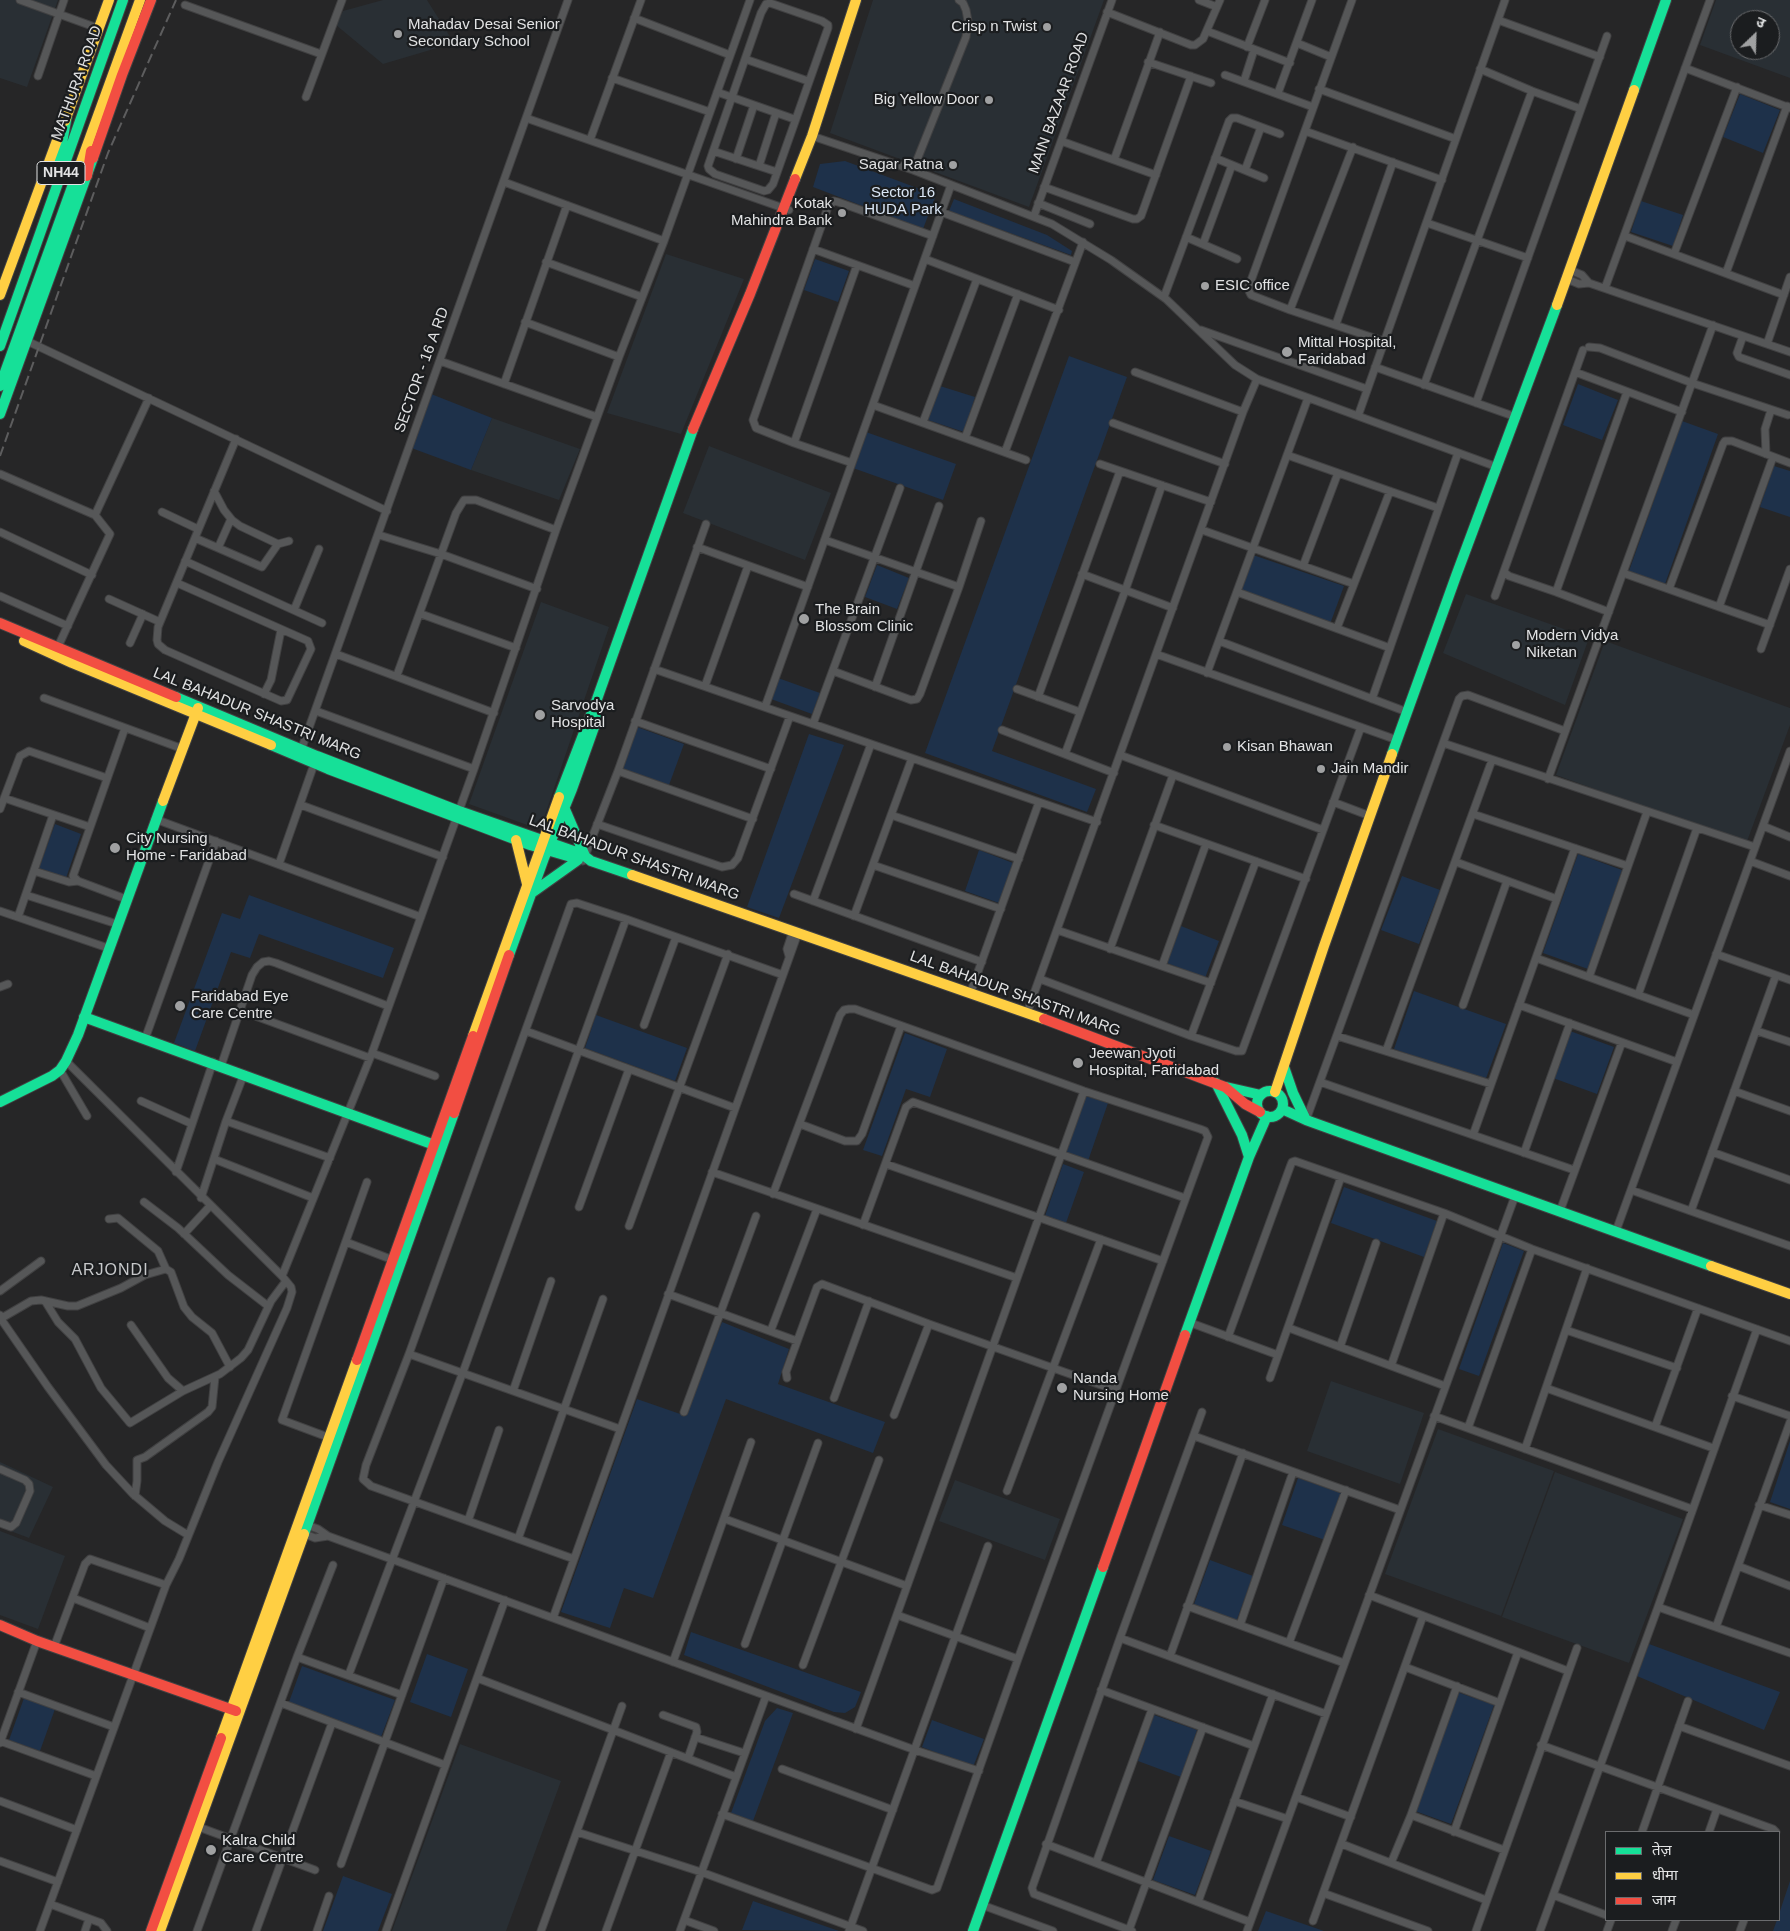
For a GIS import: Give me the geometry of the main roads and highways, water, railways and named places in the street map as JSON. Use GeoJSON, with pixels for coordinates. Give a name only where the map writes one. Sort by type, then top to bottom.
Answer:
{"type":"FeatureCollection","features":[{"type":"Feature","properties":{"kind":"main road"},"geometry":{"type":"LineString","coordinates":[[0,295],[109,0]]}},
{"type":"Feature","properties":{"kind":"main road","name":"MATHURA ROAD"},"geometry":{"type":"LineString","coordinates":[[0,346],[123,0]]}},
{"type":"Feature","properties":{"kind":"main road","name":"NH44"},"geometry":{"type":"LineString","coordinates":[[99,114],[140,0]]}},
{"type":"Feature","properties":{"kind":"main road"},"geometry":{"type":"LineString","coordinates":[[0,414],[119,83],[151,0]]}},
{"type":"Feature","properties":{"kind":"main road"},"geometry":{"type":"LineString","coordinates":[[814,138],[856,0]]}},
{"type":"Feature","properties":{"kind":"main road"},"geometry":{"type":"LineString","coordinates":[[545,845],[564,808],[698,434],[814,138],[862,0]]}},
{"type":"Feature","properties":{"kind":"main road"},"geometry":{"type":"LineString","coordinates":[[1275,1092],[1407,712],[1569,275],[1666,0]]}},
{"type":"Feature","properties":{"kind":"main road"},"geometry":{"type":"LineString","coordinates":[[87,176],[99,114]]}},
{"type":"Feature","properties":{"kind":"main road","name":"MATHURA ROAD"},"geometry":{"type":"LineString","coordinates":[[0,386],[99,114]]}},
{"type":"Feature","properties":{"kind":"main road"},"geometry":{"type":"LineString","coordinates":[[58,182],[59,161],[67,116]]}},
{"type":"Feature","properties":{"kind":"main road"},"geometry":{"type":"LineString","coordinates":[[151,1931],[235,1711],[598,699],[692,431],[786,209]]}},
{"type":"Feature","properties":{"kind":"main road"},"geometry":{"type":"LineString","coordinates":[[0,623],[56,651]]}},
{"type":"Feature","properties":{"kind":"main road"},"geometry":{"type":"LineString","coordinates":[[0,630],[56,651]]}},
{"type":"Feature","properties":{"kind":"main road","name":"LAL BAHADUR SHASTRI MARG"},"geometry":{"type":"LineString","coordinates":[[56,651],[197,711],[458,814],[1027,1014],[1220,1085],[1244,1104],[1264,1114]]}},
{"type":"Feature","properties":{"kind":"main road"},"geometry":{"type":"LineString","coordinates":[[0,1102],[63,1065],[84,1017],[155,819],[197,711]]}},
{"type":"Feature","properties":{"kind":"main road"},"geometry":{"type":"LineString","coordinates":[[530,889],[584,859],[564,808]]}},
{"type":"Feature","properties":{"kind":"main road"},"geometry":{"type":"LineString","coordinates":[[458,814],[516,840],[545,845]]}},
{"type":"Feature","properties":{"kind":"main road"},"geometry":{"type":"LineString","coordinates":[[516,840],[530,889]]}},
{"type":"Feature","properties":{"kind":"main road"},"geometry":{"type":"LineString","coordinates":[[84,1017],[438,1146]]}},
{"type":"Feature","properties":{"kind":"main road"},"geometry":{"type":"LineString","coordinates":[[1284,1067],[1293,1093],[1306,1120]]}},
{"type":"Feature","properties":{"kind":"main road"},"geometry":{"type":"LineString","coordinates":[[1220,1085],[1261,1095]]}},
{"type":"Feature","properties":{"kind":"main road"},"geometry":{"type":"LineString","coordinates":[[1220,1085],[1235,1118],[1249,1157]]}},
{"type":"Feature","properties":{"kind":"main road"},"geometry":{"type":"LineString","coordinates":[[1268,1091],[1275,1092],[1281,1098],[1282,1109],[1276,1115],[1264,1114],[1257,1105],[1261,1095],[1268,1091]]}},
{"type":"Feature","properties":{"kind":"main road"},"geometry":{"type":"LineString","coordinates":[[1282,1109],[1306,1120],[1790,1294]]}},
{"type":"Feature","properties":{"kind":"main road"},"geometry":{"type":"LineString","coordinates":[[973,1931],[1264,1114]]}},
{"type":"Feature","properties":{"kind":"main road"},"geometry":{"type":"LineString","coordinates":[[333,1439],[392,1260],[420,1196]]}},
{"type":"Feature","properties":{"kind":"main road"},"geometry":{"type":"LineString","coordinates":[[0,1625],[37,1641],[132,1676],[235,1711]]}},
{"type":"Feature","properties":{"kind":"main road"},"geometry":{"type":"LineString","coordinates":[[160,1931],[235,1711]]}},
{"type":"Feature","properties":{"kind":"railway"},"geometry":{"type":"LineString","coordinates":[[0,456],[108,153],[176,0]]}},
{"type":"Feature","properties":{"kind":"place","name":"Crisp n Twist"},"geometry":{"type":"Point","coordinates":[1047,27]}},
{"type":"Feature","properties":{"kind":"place","name":"Mahadav Desai Senior Secondary School"},"geometry":{"type":"Point","coordinates":[398,34]}},
{"type":"Feature","properties":{"kind":"place","name":"Big Yellow Door"},"geometry":{"type":"Point","coordinates":[989,100]}},
{"type":"Feature","properties":{"kind":"place","name":"Sagar Ratna"},"geometry":{"type":"Point","coordinates":[953,165]}},
{"type":"Feature","properties":{"kind":"place","name":"Kotak Mahindra Bank"},"geometry":{"type":"Point","coordinates":[842,213]}},
{"type":"Feature","properties":{"kind":"place","name":"ESIC office"},"geometry":{"type":"Point","coordinates":[1205,286]}},
{"type":"Feature","properties":{"kind":"place","name":"Mittal Hospital, Faridabad"},"geometry":{"type":"Point","coordinates":[1287,352]}},
{"type":"Feature","properties":{"kind":"place","name":"The Brain Blossom Clinic"},"geometry":{"type":"Point","coordinates":[804,619]}},
{"type":"Feature","properties":{"kind":"place","name":"Modern Vidya Niketan"},"geometry":{"type":"Point","coordinates":[1516,645]}},
{"type":"Feature","properties":{"kind":"place","name":"Sarvodya Hospital"},"geometry":{"type":"Point","coordinates":[540,715]}},
{"type":"Feature","properties":{"kind":"place","name":"Kisan Bhawan"},"geometry":{"type":"Point","coordinates":[1227,747]}},
{"type":"Feature","properties":{"kind":"place","name":"Jain Mandir"},"geometry":{"type":"Point","coordinates":[1321,769]}},
{"type":"Feature","properties":{"kind":"place","name":"City Nursing Home - Faridabad"},"geometry":{"type":"Point","coordinates":[115,848]}},
{"type":"Feature","properties":{"kind":"place","name":"Faridabad Eye Care Centre"},"geometry":{"type":"Point","coordinates":[180,1006]}},
{"type":"Feature","properties":{"kind":"place","name":"Jeewan Jyoti Hospital, Faridabad"},"geometry":{"type":"Point","coordinates":[1078,1063]}},
{"type":"Feature","properties":{"kind":"place","name":"Nanda Nursing Home"},"geometry":{"type":"Point","coordinates":[1062,1388]}},
{"type":"Feature","properties":{"kind":"place","name":"Kalra Child Care Centre"},"geometry":{"type":"Point","coordinates":[211,1850]}},
{"type":"Feature","properties":{"kind":"district","name":"ARJONDI"},"geometry":{"type":"Point","coordinates":[110,1271]}},
{"type":"Feature","properties":{"kind":"park label","name":"Sector 16 HUDA Park"},"geometry":{"type":"Point","coordinates":[903,202]}}]}
